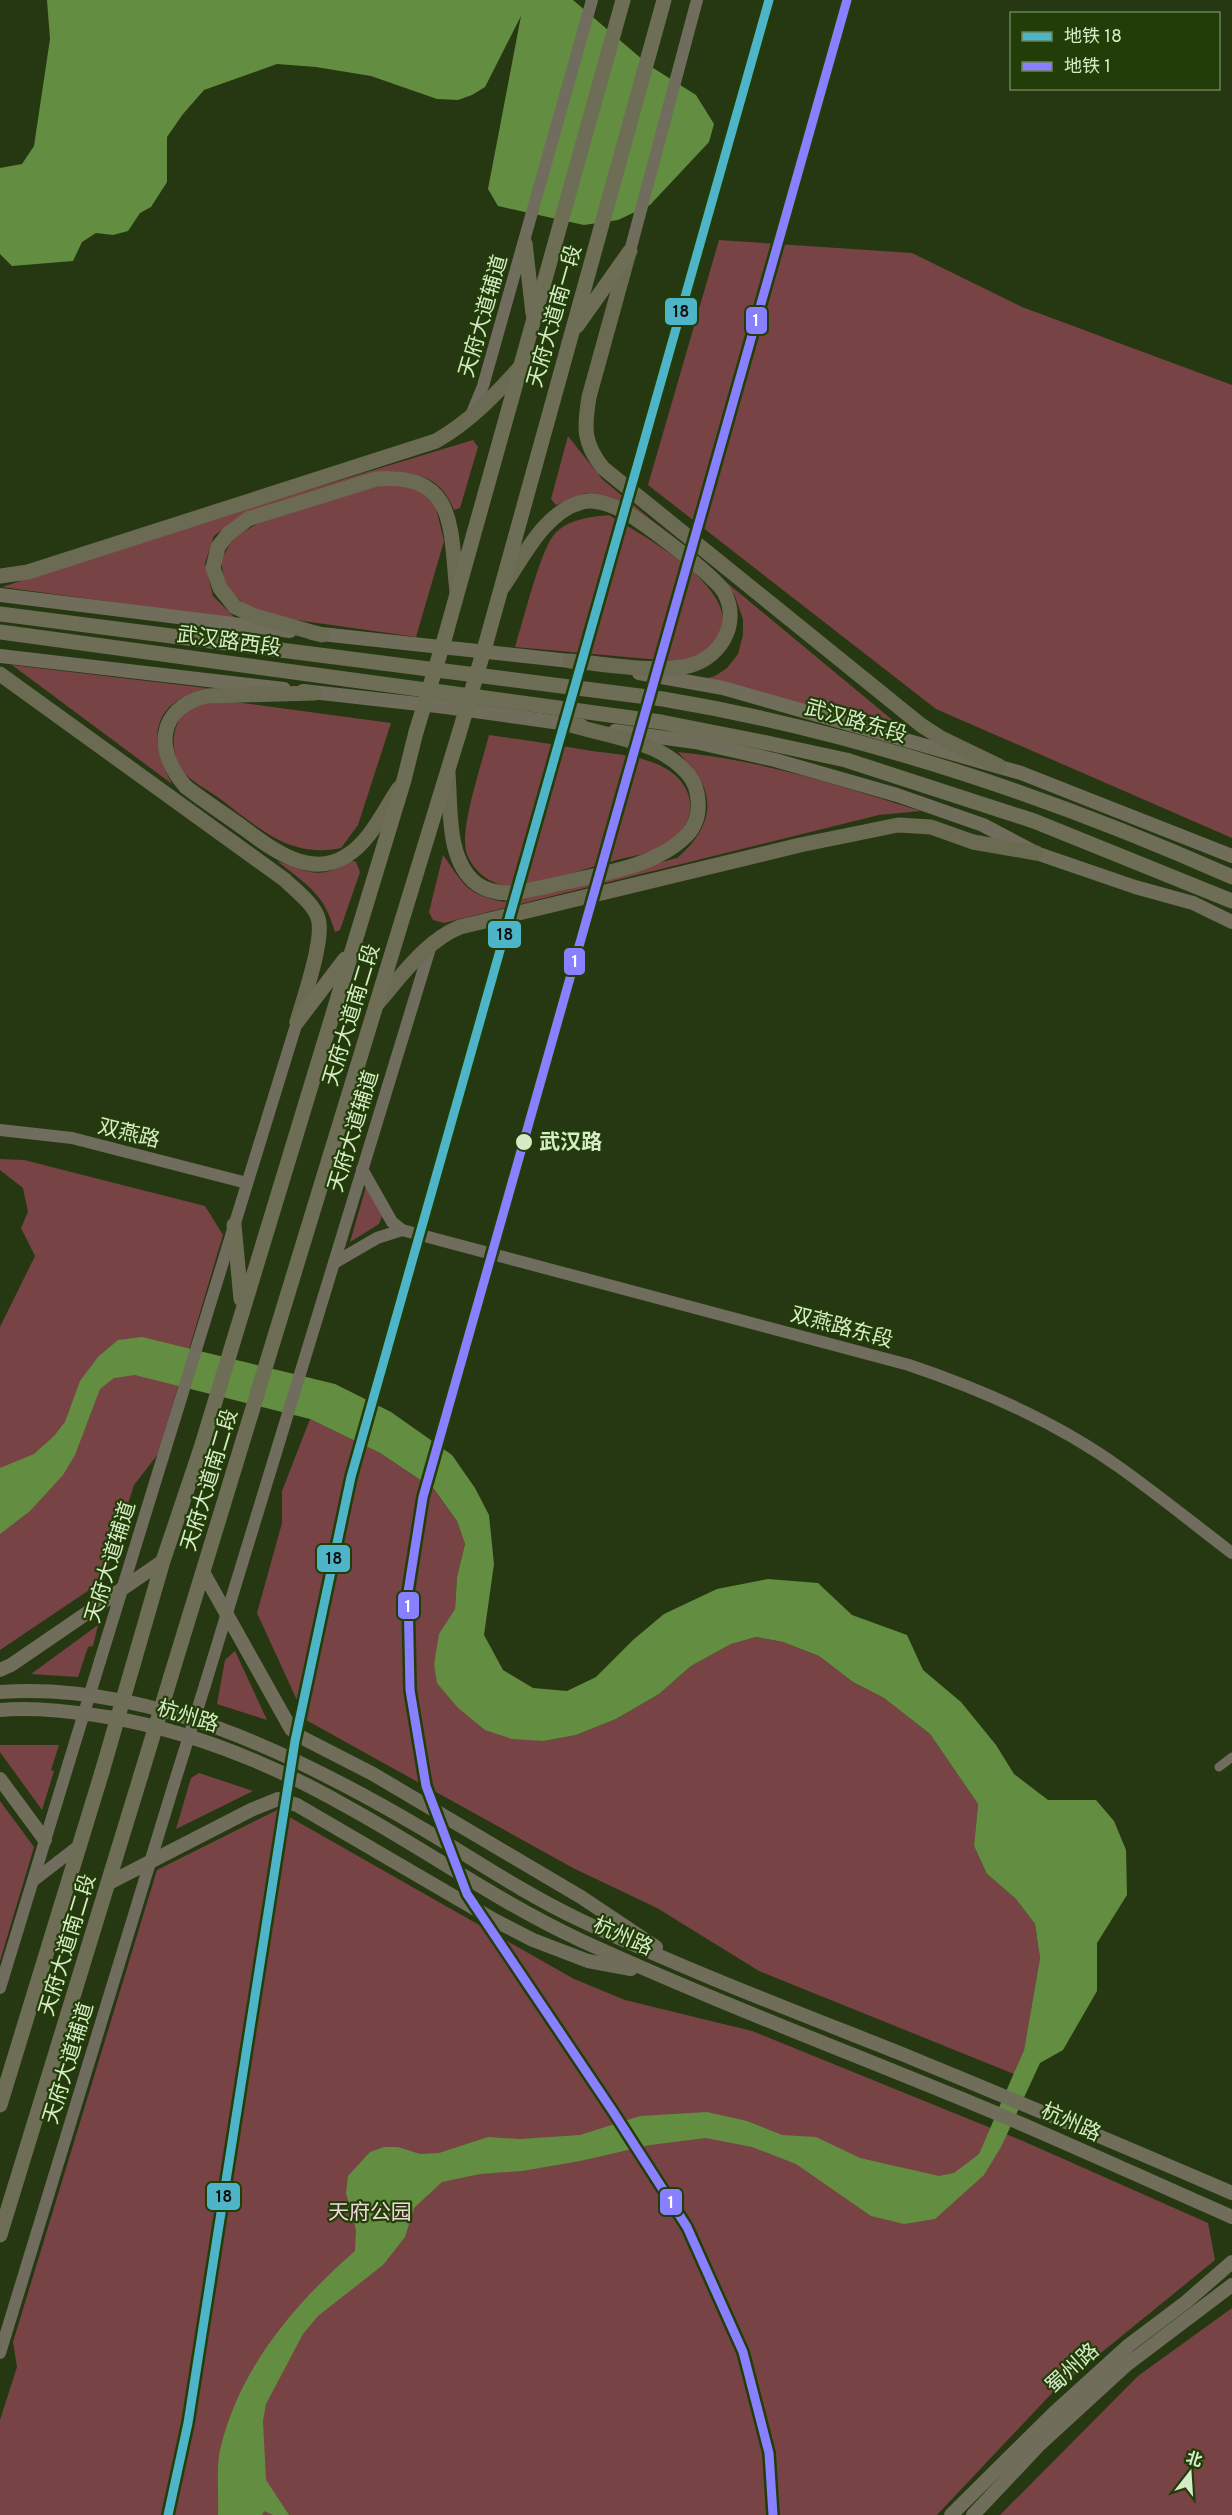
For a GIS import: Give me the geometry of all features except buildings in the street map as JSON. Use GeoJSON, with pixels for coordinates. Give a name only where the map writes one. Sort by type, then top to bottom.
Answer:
{"type":"FeatureCollection","features":[{"type":"Feature","properties":{"kind":"highway","name":"天府大道南一段"},"geometry":{"type":"LineString","coordinates":[[458,737],[664,0]]}},
{"type":"Feature","properties":{"kind":"highway","name":"天府大道南一段"},"geometry":{"type":"LineString","coordinates":[[416,732],[458,598],[622,7]]}},
{"type":"Feature","properties":{"kind":"highway"},"geometry":{"type":"LineString","coordinates":[[525,243],[534,324]]}},
{"type":"Feature","properties":{"kind":"highway"},"geometry":{"type":"LineString","coordinates":[[571,336],[630,251]]}},
{"type":"Feature","properties":{"kind":"highway","name":"武汉路西段"},"geometry":{"type":"LineString","coordinates":[[0,614],[452,672]]}},
{"type":"Feature","properties":{"kind":"highway","name":"武汉路西段"},"geometry":{"type":"LineString","coordinates":[[0,632],[453,693]]}},
{"type":"Feature","properties":{"kind":"highway","name":"武汉路东段"},"geometry":{"type":"LineString","coordinates":[[452,672],[663,699],[743,712],[821,731],[1043,801],[1232,877]]}},
{"type":"Feature","properties":{"kind":"highway","name":"武汉路东段"},"geometry":{"type":"LineString","coordinates":[[453,693],[661,722],[846,760],[1034,821],[1232,901]]}},
{"type":"Feature","properties":{"kind":"highway","name":"天府大道南二段"},"geometry":{"type":"LineString","coordinates":[[0,2105],[81,1844],[163,1562],[201,1448],[404,780],[416,732]]}},
{"type":"Feature","properties":{"kind":"highway","name":"天府大道南二段"},"geometry":{"type":"LineString","coordinates":[[0,2235],[458,737]]}},
{"type":"Feature","properties":{"kind":"highway"},"geometry":{"type":"LineString","coordinates":[[297,1022],[352,949]]}},
{"type":"Feature","properties":{"kind":"highway"},"geometry":{"type":"LineString","coordinates":[[234,1225],[242,1308]]}},
{"type":"Feature","properties":{"kind":"main road"},"geometry":{"type":"LineString","coordinates":[[630,251],[589,398],[585,420],[586,439],[591,453],[603,468],[921,725],[941,738],[999,766]]}},
{"type":"Feature","properties":{"kind":"main road"},"geometry":{"type":"LineString","coordinates":[[0,576],[27,572],[436,441],[469,420],[485,406],[523,364]]}},
{"type":"Feature","properties":{"kind":"main road"},"geometry":{"type":"LineString","coordinates":[[322,635],[255,616],[235,607],[220,588],[213,568],[218,547],[228,534],[248,519],[376,479],[414,480],[426,485],[436,493],[444,506],[458,598]]}},
{"type":"Feature","properties":{"kind":"main road"},"geometry":{"type":"LineString","coordinates":[[0,595],[322,635],[652,668],[685,666],[706,658],[720,648],[726,637],[730,608],[724,592],[711,577],[625,512],[593,500],[579,503],[563,511],[541,531],[500,592]]}},
{"type":"Feature","properties":{"kind":"main road"},"geometry":{"type":"LineString","coordinates":[[0,656],[446,707],[695,742],[775,760],[897,795],[984,825],[1036,854]]}},
{"type":"Feature","properties":{"kind":"main road"},"geometry":{"type":"LineString","coordinates":[[570,661],[723,688],[999,766],[1077,793],[1232,856]]}},
{"type":"Feature","properties":{"kind":"main road"},"geometry":{"type":"LineString","coordinates":[[0,674],[285,880],[306,900],[318,918],[320,936],[297,1022]]}},
{"type":"Feature","properties":{"kind":"main road"},"geometry":{"type":"LineString","coordinates":[[314,693],[206,696],[189,700],[176,709],[169,721],[166,735],[166,749],[175,775],[186,787],[278,852],[294,860],[310,864],[334,861],[354,850],[373,828],[404,780]]}},
{"type":"Feature","properties":{"kind":"main road"},"geometry":{"type":"LineString","coordinates":[[447,772],[457,856],[465,871],[477,884],[491,891],[524,892],[614,871],[657,856],[688,834],[696,820],[700,806],[697,788],[689,775],[675,762],[654,749],[571,725]]}},
{"type":"Feature","properties":{"kind":"main road"},"geometry":{"type":"LineString","coordinates":[[376,1005],[431,944],[445,933],[471,924],[800,845],[898,825],[931,828],[973,842],[1036,854],[1135,887],[1193,903],[1232,922]]}},
{"type":"Feature","properties":{"kind":"main road"},"geometry":{"type":"LineString","coordinates":[[0,1670],[11,1665],[163,1562]]}},
{"type":"Feature","properties":{"kind":"main road"},"geometry":{"type":"LineString","coordinates":[[203,1572],[291,1729],[299,1736],[373,1774],[581,1897],[682,1966]]}},
{"type":"Feature","properties":{"kind":"main road","name":"杭州路"},"geometry":{"type":"LineString","coordinates":[[0,1692],[86,1696],[147,1706],[261,1744],[419,1827],[537,1898],[682,1966],[1037,2109],[1232,2193]]}},
{"type":"Feature","properties":{"kind":"main road","name":"杭州路"},"geometry":{"type":"LineString","coordinates":[[0,1710],[52,1710],[143,1724],[211,1744],[253,1760],[348,1806],[546,1924],[656,1974],[1030,2127],[1232,2217]]}},
{"type":"Feature","properties":{"kind":"main road"},"geometry":{"type":"LineString","coordinates":[[0,1779],[45,1840]]}},
{"type":"Feature","properties":{"kind":"main road"},"geometry":{"type":"LineString","coordinates":[[107,1884],[269,1801],[286,1800],[496,1921],[534,1940],[588,1960],[656,1974]]}},
{"type":"Feature","properties":{"kind":"main road","name":"蜀州路"},"geometry":{"type":"LineString","coordinates":[[951,2515],[1054,2413],[1129,2345],[1186,2302],[1232,2262]]}},
{"type":"Feature","properties":{"kind":"main road","name":"蜀州路"},"geometry":{"type":"LineString","coordinates":[[973,2515],[1040,2444],[1125,2366],[1232,2285]]}},
{"type":"Feature","properties":{"kind":"street","name":"天府大道辅道"},"geometry":{"type":"LineString","coordinates":[[469,420],[483,386],[525,243],[592,0]]}},
{"type":"Feature","properties":{"kind":"street"},"geometry":{"type":"LineString","coordinates":[[630,251],[697,0]]}},
{"type":"Feature","properties":{"kind":"street","name":"天府大道辅道"},"geometry":{"type":"LineString","coordinates":[[0,2353],[431,944]]}},
{"type":"Feature","properties":{"kind":"street"},"geometry":{"type":"LineString","coordinates":[[234,1225],[297,1022]]}},
{"type":"Feature","properties":{"kind":"street","name":"双燕路"},"geometry":{"type":"LineString","coordinates":[[0,1130],[72,1138],[247,1183]]}},
{"type":"Feature","properties":{"kind":"street"},"geometry":{"type":"LineString","coordinates":[[362,1169],[392,1222],[402,1230]]}},
{"type":"Feature","properties":{"kind":"street","name":"天府大道辅道"},"geometry":{"type":"LineString","coordinates":[[45,1840],[234,1225]]}},
{"type":"Feature","properties":{"kind":"street"},"geometry":{"type":"LineString","coordinates":[[333,1263],[377,1238],[402,1230]]}},
{"type":"Feature","properties":{"kind":"street","name":"双燕路东段"},"geometry":{"type":"LineString","coordinates":[[402,1230],[909,1365],[965,1384],[1020,1409],[1118,1466],[1232,1553]]}},
{"type":"Feature","properties":{"kind":"street"},"geometry":{"type":"LineString","coordinates":[[1219,1767],[1232,1757]]}},
{"type":"Feature","properties":{"kind":"street"},"geometry":{"type":"LineString","coordinates":[[0,1988],[45,1840]]}},
{"type":"Feature","properties":{"kind":"street"},"geometry":{"type":"LineString","coordinates":[[33,1881],[81,1844]]}},
{"type":"Feature","properties":{"kind":"green space"},"geometry":{"type":"Polygon","coordinates":[[[719,240],[912,253],[1022,307],[1232,385],[1232,838],[936,709],[648,485],[719,240]]]}},
{"type":"Feature","properties":{"kind":"green space"},"geometry":{"type":"Polygon","coordinates":[[[568,436],[602,479],[902,728],[701,680],[715,676],[727,668],[738,654],[743,635],[743,619],[734,594],[632,509],[613,499],[585,493],[556,505],[551,499],[568,436]]]}},
{"type":"Feature","properties":{"kind":"green space"},"geometry":{"type":"Polygon","coordinates":[[[473,440],[478,447],[460,508],[454,510],[449,499],[436,484],[421,476],[390,471],[243,514],[214,536],[205,563],[213,596],[236,619],[2,587],[205,521],[473,440]]]}},
{"type":"Feature","properties":{"kind":"green space"},"geometry":{"type":"Polygon","coordinates":[[[385,483],[412,486],[430,498],[436,508],[444,541],[416,637],[282,618],[246,606],[225,586],[221,560],[234,537],[257,524],[385,483]]]}},
{"type":"Feature","properties":{"kind":"green space"},"geometry":{"type":"Polygon","coordinates":[[[609,515],[664,549],[685,565],[703,582],[717,600],[723,618],[720,636],[708,649],[682,662],[515,647],[542,558],[553,536],[571,522],[609,515]]]}},
{"type":"Feature","properties":{"kind":"green space"},"geometry":{"type":"Polygon","coordinates":[[[12,665],[206,688],[174,703],[164,713],[159,725],[157,738],[159,752],[172,784],[12,665]]]}},
{"type":"Feature","properties":{"kind":"green space"},"geometry":{"type":"Polygon","coordinates":[[[235,702],[391,723],[358,825],[341,848],[305,849],[275,838],[194,782],[182,770],[177,761],[174,742],[178,723],[183,715],[190,708],[199,704],[235,702]]]}},
{"type":"Feature","properties":{"kind":"green space"},"geometry":{"type":"Polygon","coordinates":[[[489,735],[629,756],[655,763],[676,776],[685,786],[690,810],[687,822],[670,842],[646,853],[529,884],[507,886],[494,883],[473,866],[465,844],[468,813],[489,735]]]}},
{"type":"Feature","properties":{"kind":"green space"},"geometry":{"type":"Polygon","coordinates":[[[678,752],[771,768],[831,783],[921,811],[879,815],[444,923],[433,920],[429,912],[443,855],[467,887],[482,896],[504,902],[677,858],[700,832],[707,811],[705,789],[692,767],[678,752]]]}},
{"type":"Feature","properties":{"kind":"green space"},"geometry":{"type":"Polygon","coordinates":[[[351,860],[356,862],[360,872],[340,930],[335,932],[320,899],[306,884],[277,861],[306,871],[323,872],[331,871],[351,860]]]}},
{"type":"Feature","properties":{"kind":"green space"},"geometry":{"type":"Polygon","coordinates":[[[0,1159],[24,1160],[205,1206],[223,1235],[158,1454],[134,1485],[104,1580],[0,1650],[0,1327],[35,1256],[21,1228],[28,1212],[23,1188],[0,1170],[0,1159]]]}},
{"type":"Feature","properties":{"kind":"green space"},"geometry":{"type":"Polygon","coordinates":[[[366,1187],[382,1216],[379,1224],[350,1242],[366,1187]]]}},
{"type":"Feature","properties":{"kind":"green space"},"geometry":{"type":"Polygon","coordinates":[[[310,1419],[380,1453],[434,1489],[457,1521],[465,1544],[457,1577],[455,1609],[440,1634],[434,1664],[438,1683],[457,1707],[544,1741],[576,1735],[616,1719],[659,1694],[691,1666],[731,1644],[756,1637],[783,1642],[819,1656],[853,1682],[884,1698],[930,1734],[978,1804],[974,1846],[987,1874],[1016,1899],[1035,1924],[1040,1958],[1024,2050],[1014,2074],[759,1971],[657,1908],[573,1868],[306,1720],[257,1613],[282,1523],[282,1491],[310,1419]]]}},
{"type":"Feature","properties":{"kind":"green space"},"geometry":{"type":"Polygon","coordinates":[[[98,1625],[93,1646],[88,1647],[78,1677],[31,1674],[98,1625]]]}},
{"type":"Feature","properties":{"kind":"green space"},"geometry":{"type":"Polygon","coordinates":[[[235,1651],[267,1720],[217,1704],[225,1660],[235,1651]]]}},
{"type":"Feature","properties":{"kind":"green space"},"geometry":{"type":"Polygon","coordinates":[[[0,1745],[59,1745],[42,1810],[0,1752],[0,1745]]]}},
{"type":"Feature","properties":{"kind":"green space"},"geometry":{"type":"Polygon","coordinates":[[[199,1773],[253,1791],[176,1829],[191,1778],[199,1773]]]}},
{"type":"Feature","properties":{"kind":"green space"},"geometry":{"type":"Polygon","coordinates":[[[0,1801],[34,1847],[0,1961],[0,1801]]]}},
{"type":"Feature","properties":{"kind":"green space","name":"天府公园"},"geometry":{"type":"Polygon","coordinates":[[[277,1810],[574,1979],[625,2000],[752,2031],[1023,2141],[1208,2223],[1215,2260],[1053,2392],[937,2515],[0,2515],[0,2420],[17,2367],[13,2342],[157,1870],[277,1810]]]}},
{"type":"Feature","properties":{"kind":"green space"},"geometry":{"type":"Polygon","coordinates":[[[1232,2308],[1232,2515],[1000,2515],[1138,2376],[1232,2308]]]}},
{"type":"Feature","properties":{"kind":"shaded area"},"geometry":{"type":"Polygon","coordinates":[[[47,0],[573,0],[650,66],[696,95],[714,124],[709,142],[650,205],[618,220],[584,225],[498,206],[488,189],[521,16],[485,87],[458,100],[437,99],[371,76],[316,67],[277,64],[204,90],[167,137],[167,182],[151,207],[140,213],[128,231],[113,235],[96,233],[82,242],[73,261],[12,266],[0,254],[0,168],[22,164],[34,146],[50,39],[47,0]]]}},
{"type":"Feature","properties":{"kind":"shaded area"},"geometry":{"type":"Polygon","coordinates":[[[142,1337],[335,1384],[391,1412],[452,1455],[475,1488],[489,1515],[494,1564],[484,1635],[503,1670],[533,1688],[567,1691],[596,1677],[633,1640],[664,1614],[717,1589],[768,1579],[818,1583],[852,1615],[907,1635],[923,1670],[961,1702],[996,1745],[1014,1774],[1048,1800],[1096,1800],[1114,1821],[1126,1850],[1127,1895],[1097,1943],[1097,1991],[1063,2050],[1040,2063],[1001,2147],[984,2175],[935,2219],[904,2224],[871,2216],[796,2164],[752,2147],[706,2138],[650,2145],[522,2171],[480,2174],[442,2182],[414,2208],[405,2237],[383,2265],[318,2316],[303,2334],[266,2404],[263,2421],[266,2480],[289,2515],[273,2515],[264,2511],[262,2515],[218,2515],[220,2450],[240,2392],[271,2340],[290,2316],[310,2293],[355,2251],[356,2230],[346,2193],[348,2176],[370,2152],[384,2147],[398,2147],[420,2154],[439,2153],[488,2137],[520,2139],[580,2135],[640,2116],[707,2112],[747,2121],[782,2135],[816,2137],[860,2158],[939,2176],[954,2173],[979,2154],[1024,2050],[1040,1958],[1035,1924],[1016,1899],[987,1874],[974,1846],[978,1804],[930,1734],[884,1698],[853,1682],[819,1656],[783,1642],[756,1637],[731,1644],[691,1666],[659,1694],[616,1719],[576,1735],[544,1741],[512,1739],[485,1730],[457,1707],[437,1683],[434,1664],[439,1634],[455,1609],[457,1577],[465,1544],[457,1521],[434,1489],[380,1453],[310,1419],[135,1375],[114,1378],[100,1389],[75,1455],[63,1475],[30,1511],[0,1534],[0,1468],[34,1454],[54,1436],[65,1422],[80,1381],[98,1357],[118,1340],[142,1337]]]}},
{"type":"Feature","properties":{"kind":"metro line","name":"18"},"geometry":{"type":"LineString","coordinates":[[168,2515],[188,2423],[295,1741],[351,1477],[769,0]]}},
{"type":"Feature","properties":{"kind":"metro line","name":"1"},"geometry":{"type":"LineString","coordinates":[[773,2515],[769,2453],[743,2352],[687,2227],[612,2110],[467,1894],[426,1786],[410,1690],[408,1592],[423,1497],[847,0]]}},
{"type":"Feature","properties":{"kind":"place","name":"武汉路"},"geometry":{"type":"Point","coordinates":[524,1142]}}]}
